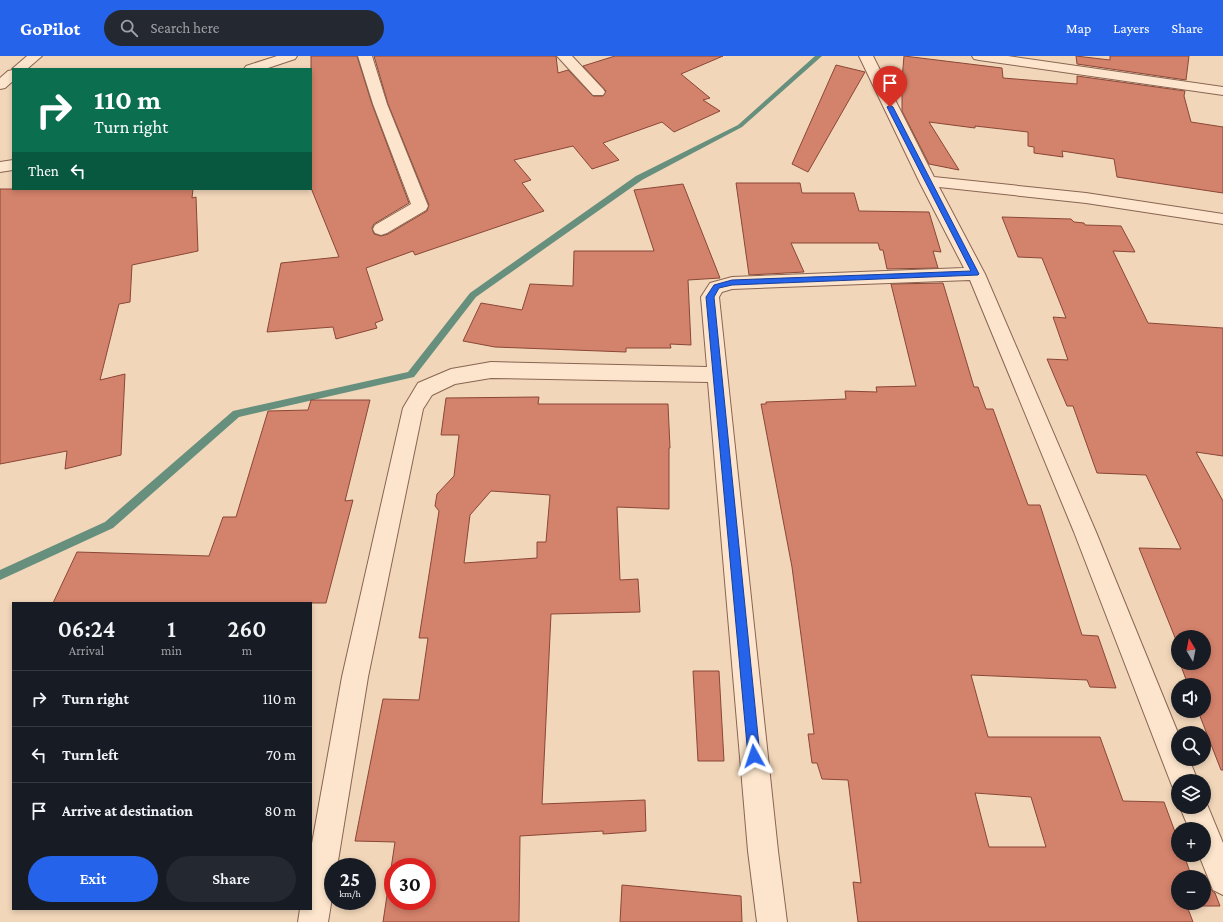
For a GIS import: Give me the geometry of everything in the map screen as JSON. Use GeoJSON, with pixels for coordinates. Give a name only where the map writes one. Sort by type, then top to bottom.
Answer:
{"type":"FeatureCollection","features":[{"type":"Feature","properties":{"kind":"street"},"geometry":{"type":"LineString","coordinates":[[21,68],[35,56]]}},
{"type":"Feature","properties":{"kind":"street"},"geometry":{"type":"LineString","coordinates":[[254,68],[290,56]]}},
{"type":"Feature","properties":{"kind":"street"},"geometry":{"type":"LineString","coordinates":[[365,56],[380,104],[420,206],[381,229]]}},
{"type":"Feature","properties":{"kind":"street"},"geometry":{"type":"LineString","coordinates":[[564,56],[598,92]]}},
{"type":"Feature","properties":{"kind":"street"},"geometry":{"type":"LineString","coordinates":[[866,56],[927,180],[976,274],[1085,532],[1181,774]]}},
{"type":"Feature","properties":{"kind":"street"},"geometry":{"type":"LineString","coordinates":[[979,56],[1223,91]]}},
{"type":"Feature","properties":{"kind":"street"},"geometry":{"type":"LineString","coordinates":[[0,85],[12,75]]}},
{"type":"Feature","properties":{"kind":"street"},"geometry":{"type":"LineString","coordinates":[[0,167],[12,165]]}},
{"type":"Feature","properties":{"kind":"street"},"geometry":{"type":"LineString","coordinates":[[927,180],[1086,198],[1223,219]]}},
{"type":"Feature","properties":{"kind":"street"},"geometry":{"type":"LineString","coordinates":[[772,922],[762,843],[710,297],[716,286],[732,283],[976,274]]}},
{"type":"Feature","properties":{"kind":"street"},"geometry":{"type":"LineString","coordinates":[[313,922],[355,677],[413,408],[425,389],[451,377],[491,370],[718,375]]}},
{"type":"Feature","properties":{"kind":"street"},"geometry":{"type":"LineString","coordinates":[[1211,850],[1223,880]]}},
{"type":"Feature","properties":{"kind":"building"},"geometry":{"type":"Polygon","coordinates":[[[311,56],[357,56],[372,104],[409,203],[374,224],[372,228],[374,234],[381,236],[388,234],[427,211],[429,205],[388,104],[374,56],[556,56],[558,73],[568,70],[593,96],[603,96],[606,91],[583,66],[615,56],[723,56],[681,74],[710,98],[703,100],[720,111],[674,132],[662,122],[603,143],[619,160],[592,169],[573,146],[514,160],[531,180],[522,183],[544,211],[415,255],[413,251],[366,268],[383,320],[375,323],[377,328],[336,339],[333,327],[267,332],[281,263],[339,257],[312,190],[311,56]]]}},
{"type":"Feature","properties":{"kind":"building"},"geometry":{"type":"Polygon","coordinates":[[[904,56],[1002,68],[1003,78],[1077,84],[1077,76],[1185,91],[1184,96],[1191,122],[1223,127],[1223,193],[1117,177],[1114,159],[1062,151],[1063,157],[1034,153],[1034,147],[1028,146],[1028,132],[975,126],[975,128],[929,122],[959,170],[929,164],[902,111],[904,56]]]}},
{"type":"Feature","properties":{"kind":"building"},"geometry":{"type":"Polygon","coordinates":[[[1076,56],[1110,60],[1110,56],[1189,56],[1186,80],[1077,64],[1076,56]]]}},
{"type":"Feature","properties":{"kind":"building"},"geometry":{"type":"Polygon","coordinates":[[[836,65],[865,72],[808,172],[792,164],[836,65]]]}},
{"type":"Feature","properties":{"kind":"building"},"geometry":{"type":"Polygon","coordinates":[[[736,183],[800,183],[802,193],[854,193],[859,211],[929,212],[941,252],[933,251],[938,268],[887,269],[883,250],[880,250],[878,243],[791,243],[804,272],[749,275],[736,183]]]}},
{"type":"Feature","properties":{"kind":"building"},"geometry":{"type":"Polygon","coordinates":[[[683,184],[720,278],[688,280],[691,345],[670,344],[671,348],[626,348],[626,352],[495,347],[463,341],[481,303],[522,310],[530,284],[573,286],[574,251],[654,251],[634,190],[683,184]]]}},
{"type":"Feature","properties":{"kind":"building"},"geometry":{"type":"Polygon","coordinates":[[[0,189],[193,190],[192,198],[196,197],[198,251],[132,265],[130,302],[119,304],[100,380],[125,374],[121,455],[65,469],[67,451],[0,464],[0,189]]]}},
{"type":"Feature","properties":{"kind":"building"},"geometry":{"type":"Polygon","coordinates":[[[1002,217],[1071,219],[1074,222],[1084,223],[1085,225],[1121,226],[1135,252],[1113,251],[1148,323],[1223,328],[1223,456],[1196,452],[1223,501],[1223,770],[1221,770],[1211,744],[1211,726],[1204,726],[1201,718],[1211,718],[1211,678],[1185,678],[1183,670],[1211,670],[1211,630],[1172,630],[1139,548],[1181,549],[1146,475],[1097,473],[1073,406],[1067,406],[1047,359],[1068,360],[1053,317],[1066,318],[1042,258],[1018,257],[1002,217]]]}},
{"type":"Feature","properties":{"kind":"building"},"geometry":{"type":"Polygon","coordinates":[[[943,283],[974,387],[978,387],[986,409],[993,409],[1028,505],[1040,505],[1082,635],[1098,636],[1116,688],[1090,687],[1087,680],[971,675],[988,737],[1100,737],[1123,801],[1164,802],[1171,822],[1171,862],[1186,862],[1189,870],[1171,870],[1171,910],[1188,910],[1193,922],[858,922],[853,882],[861,883],[848,780],[822,779],[817,763],[812,763],[808,734],[814,734],[792,567],[761,404],[766,404],[766,402],[846,399],[845,391],[877,392],[876,387],[916,386],[891,284],[943,283]],[[975,793],[989,847],[1046,847],[1031,797],[975,793]]]}},
{"type":"Feature","properties":{"kind":"building"},"geometry":{"type":"Polygon","coordinates":[[[539,397],[538,404],[668,404],[670,448],[669,509],[617,507],[620,580],[638,579],[640,612],[551,614],[542,804],[645,800],[646,831],[603,834],[603,831],[520,836],[519,922],[383,922],[385,910],[436,910],[436,858],[393,858],[395,842],[355,841],[383,699],[419,700],[428,638],[419,638],[439,511],[435,506],[437,494],[454,476],[459,435],[441,435],[446,398],[539,397]],[[491,491],[470,515],[464,563],[537,558],[537,542],[546,542],[550,495],[491,491]]]}},
{"type":"Feature","properties":{"kind":"building"},"geometry":{"type":"Polygon","coordinates":[[[311,400],[370,400],[345,501],[353,500],[326,603],[53,602],[77,552],[209,556],[223,517],[236,517],[268,411],[308,410],[311,400]]]}},
{"type":"Feature","properties":{"kind":"building"},"geometry":{"type":"Polygon","coordinates":[[[693,671],[719,671],[724,761],[698,761],[693,671]]]}},
{"type":"Feature","properties":{"kind":"building"},"geometry":{"type":"Polygon","coordinates":[[[622,885],[741,896],[742,922],[620,922],[622,885]]]}},
{"type":"Feature","properties":{"kind":"building"},"geometry":{"type":"Polygon","coordinates":[[[1211,889],[1215,893],[1220,906],[1211,906],[1211,889]]]}},
{"type":"Feature","properties":{"kind":"waterway"},"geometry":{"type":"LineString","coordinates":[[0,575],[109,525],[236,414],[411,375],[473,295],[639,178],[740,126],[819,56]]}},
{"type":"Feature","properties":{"kind":"route"},"geometry":{"type":"LineString","coordinates":[[754,756],[710,297],[716,286],[732,283],[976,274],[890,107]]}}]}
